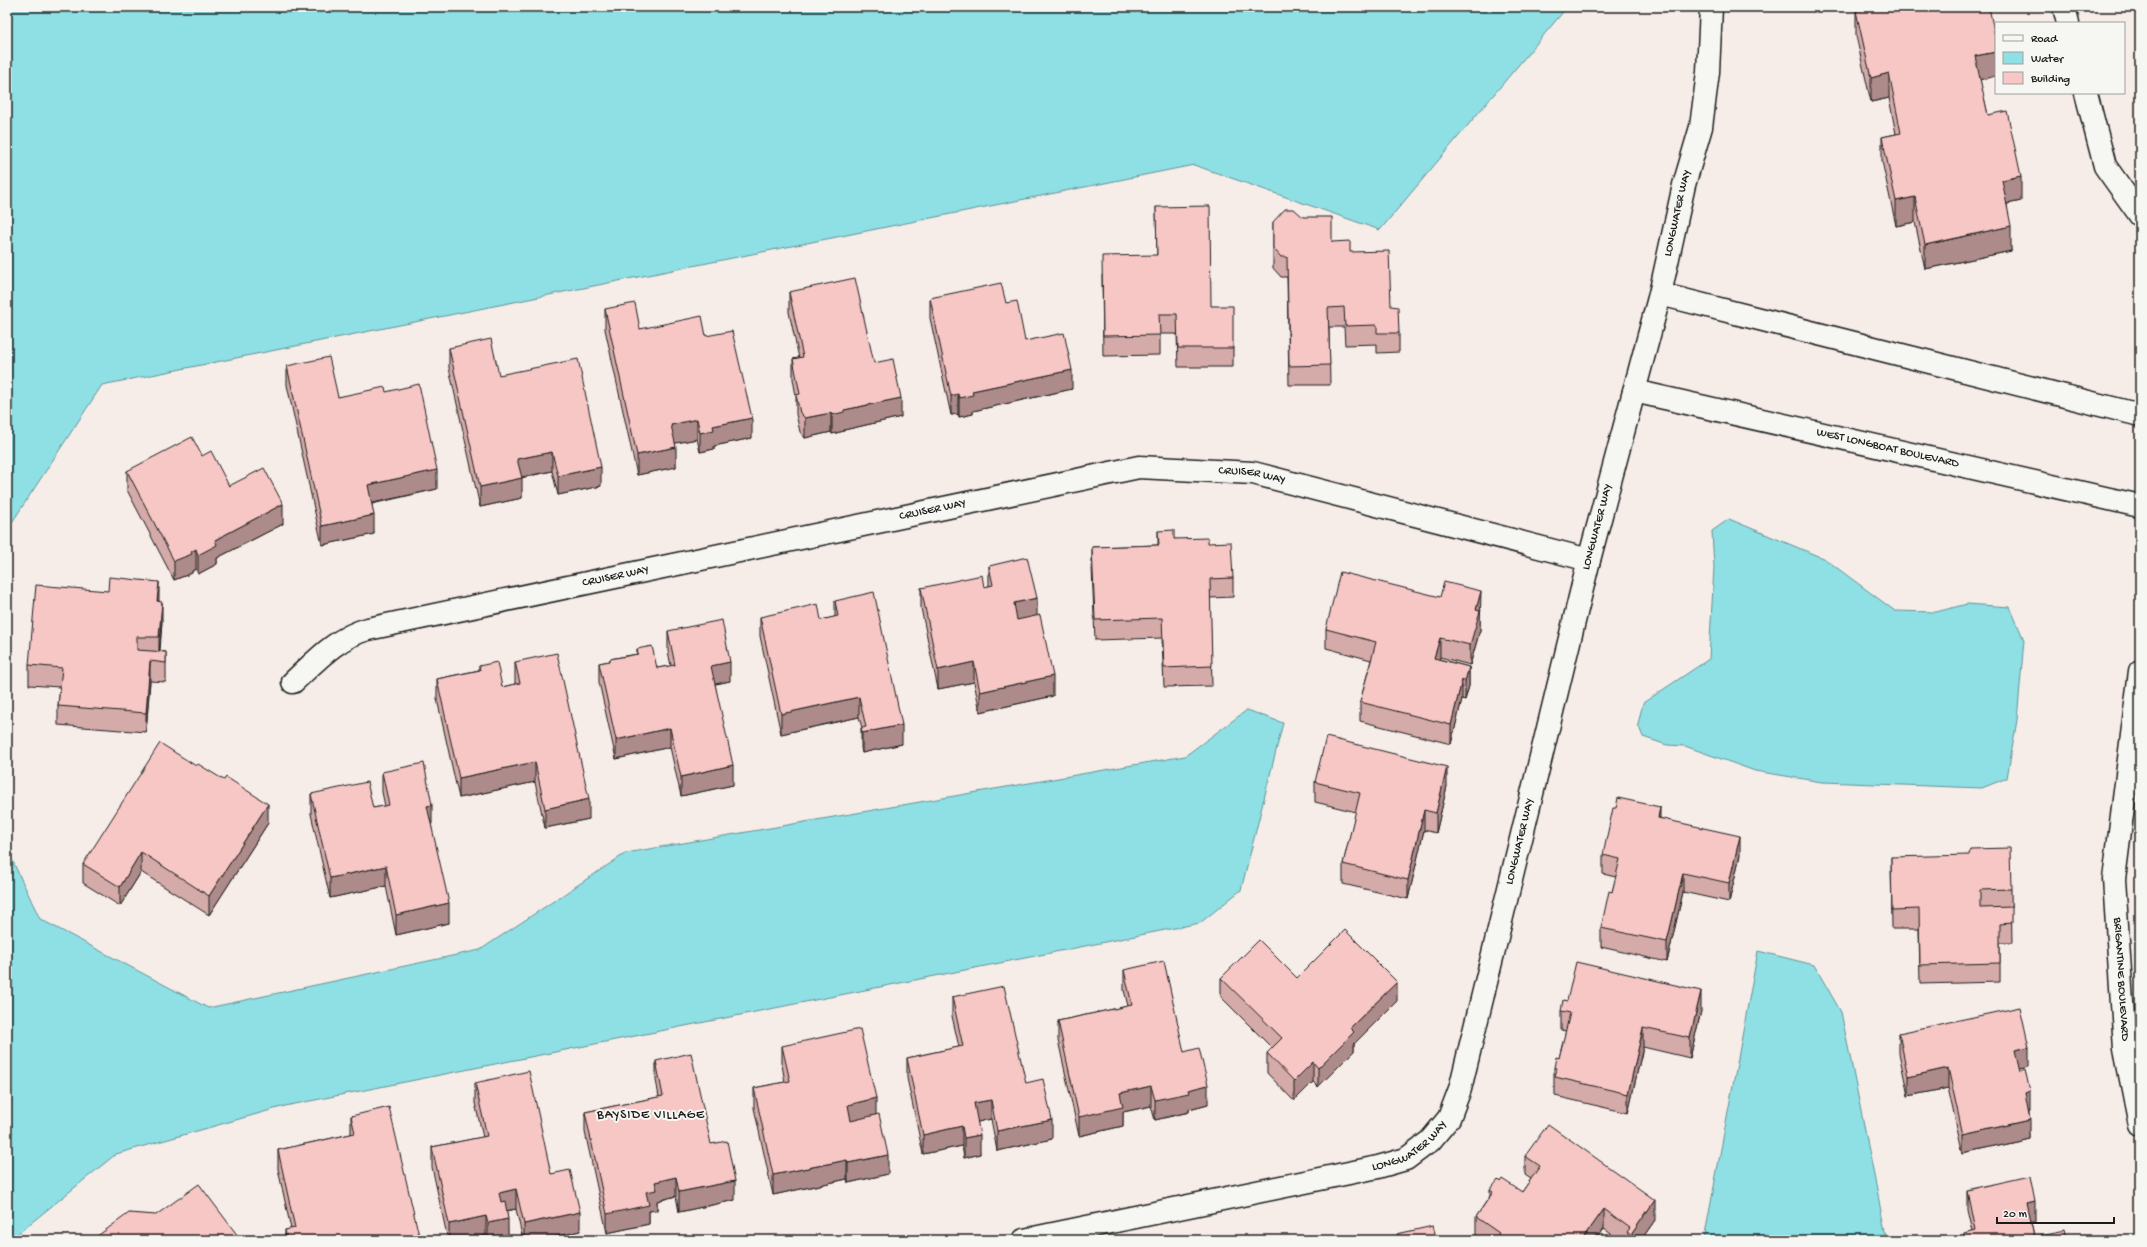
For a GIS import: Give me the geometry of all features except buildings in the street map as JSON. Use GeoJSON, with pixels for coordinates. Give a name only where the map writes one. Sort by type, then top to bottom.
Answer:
{"type":"FeatureCollection","features":[{"type":"Feature","properties":{"kind":"street","name":"LONGWATER WAY"},"geometry":{"type":"LineString","coordinates":[[1024,1240],[1378,1168],[1406,1159],[1430,1141],[1449,1118],[1460,1089],[1589,560],[1660,294],[1684,185],[1701,128],[1708,72],[1711,7]]}},
{"type":"Feature","properties":{"kind":"street"},"geometry":{"type":"LineString","coordinates":[[2064,7],[2068,22]]}},
{"type":"Feature","properties":{"kind":"street"},"geometry":{"type":"LineString","coordinates":[[2086,94],[2105,166],[2140,215]]}},
{"type":"Feature","properties":{"kind":"street"},"geometry":{"type":"LineString","coordinates":[[1660,294],[2140,415]]}},
{"type":"Feature","properties":{"kind":"street","name":"WEST LONGBOAT BOULEVARD"},"geometry":{"type":"LineString","coordinates":[[1634,391],[2140,506]]}},
{"type":"Feature","properties":{"kind":"street","name":"CRUISER WAY"},"geometry":{"type":"LineString","coordinates":[[293,682],[336,643],[351,633],[1139,467],[1253,473],[1589,560]]}},
{"type":"Feature","properties":{"kind":"street","name":"BRIGANTINE BOULEVARD"},"geometry":{"type":"LineString","coordinates":[[2140,671],[2114,879],[2125,1049],[2140,1125]]}},
{"type":"Feature","properties":{"kind":"water"},"geometry":{"type":"Polygon","coordinates":[[[7,7],[1562,7],[1563,12],[1380,230],[1194,165],[102,385],[7,530],[7,7]]]}},
{"type":"Feature","properties":{"kind":"water"},"geometry":{"type":"Polygon","coordinates":[[[1729,519],[1825,559],[1895,611],[1936,612],[1967,604],[2010,607],[2024,640],[2017,720],[2007,778],[1982,788],[1822,782],[1755,771],[1685,746],[1667,745],[1643,737],[1638,724],[1643,703],[1709,659],[1714,567],[1712,531],[1729,519]]]}},
{"type":"Feature","properties":{"kind":"water"},"geometry":{"type":"Polygon","coordinates":[[[1247,710],[1283,723],[1241,890],[1200,923],[285,1106],[116,1154],[10,1240],[7,1240],[7,849],[40,919],[208,1008],[480,950],[626,853],[1185,756],[1247,710]]]}},
{"type":"Feature","properties":{"kind":"water"},"geometry":{"type":"Polygon","coordinates":[[[1758,951],[1814,965],[1841,1012],[1887,1240],[1704,1240],[1758,951]]]}},
{"type":"Feature","properties":{"kind":"district","name":"BAYSIDE VILLAGE"},"geometry":{"type":"Point","coordinates":[651,1115]}}]}
